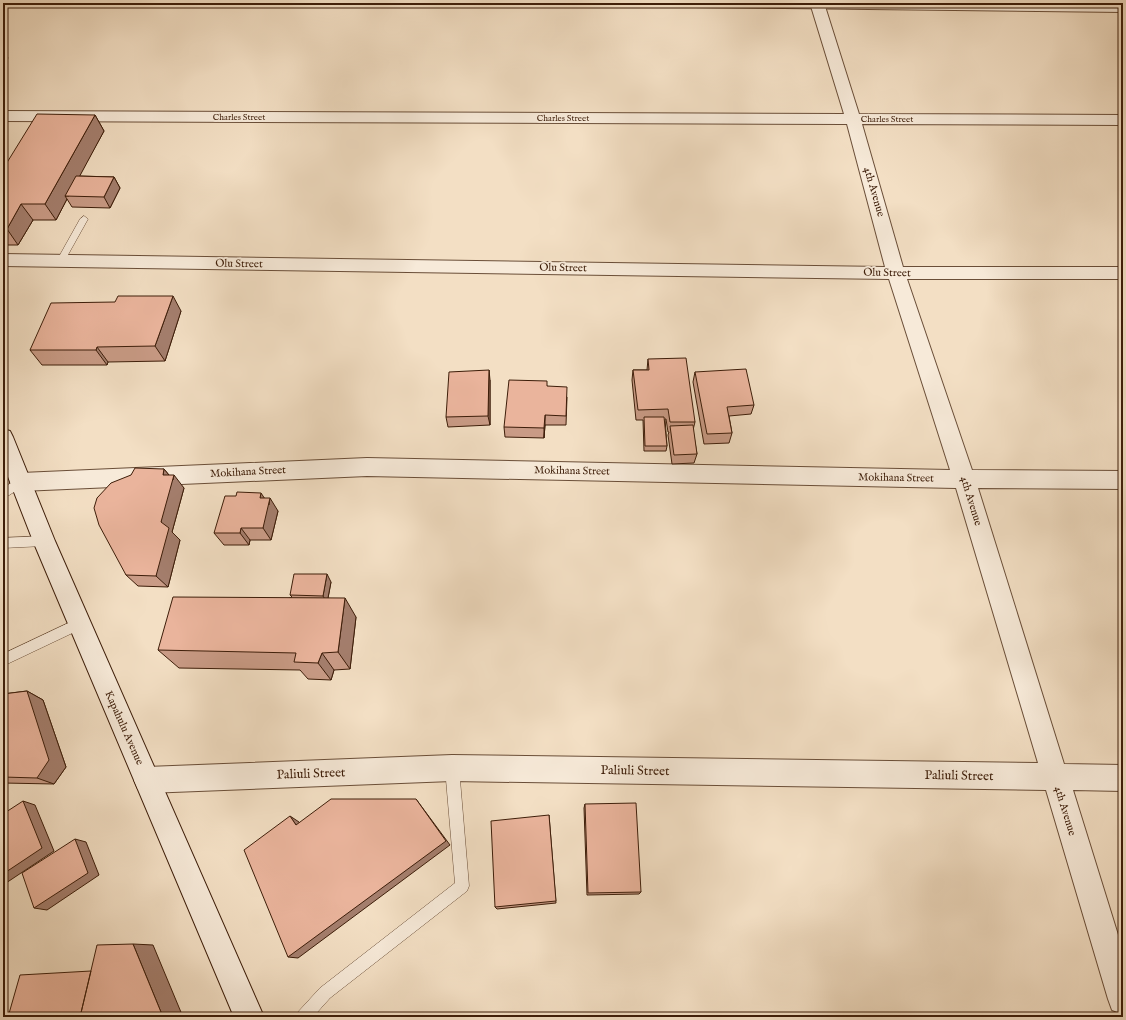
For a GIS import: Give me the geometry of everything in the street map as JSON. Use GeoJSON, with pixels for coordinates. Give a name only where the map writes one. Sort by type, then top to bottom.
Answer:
{"type":"FeatureCollection","features":[{"type":"Feature","properties":{"kind":"street"},"geometry":{"type":"LineString","coordinates":[[694,3],[1123,8]]}},
{"type":"Feature","properties":{"kind":"street","name":"4th Avenue"},"geometry":{"type":"LineString","coordinates":[[817,4],[853,119],[896,273],[964,479],[1123,999]]}},
{"type":"Feature","properties":{"kind":"street","name":"Charles Street"},"geometry":{"type":"LineString","coordinates":[[3,116],[1123,120]]}},
{"type":"Feature","properties":{"kind":"street","name":"Olu Street"},"geometry":{"type":"LineString","coordinates":[[3,260],[896,273],[1123,273]]}},
{"type":"Feature","properties":{"kind":"street"},"geometry":{"type":"LineString","coordinates":[[3,277],[39,261]]}},
{"type":"Feature","properties":{"kind":"street","name":"Kapahulu Avenue"},"geometry":{"type":"LineString","coordinates":[[3,437],[12,488],[44,541],[246,1014]]}},
{"type":"Feature","properties":{"kind":"street","name":"Mokihana Street"},"geometry":{"type":"LineString","coordinates":[[12,488],[367,467],[964,479],[1123,480]]}},
{"type":"Feature","properties":{"kind":"street","name":"Paliuli Street"},"geometry":{"type":"LineString","coordinates":[[147,780],[452,768],[1123,778]]}},
{"type":"Feature","properties":{"kind":"lane"},"geometry":{"type":"LineString","coordinates":[[60,262],[84,219]]}},
{"type":"Feature","properties":{"kind":"lane"},"geometry":{"type":"LineString","coordinates":[[3,543],[44,541]]}},
{"type":"Feature","properties":{"kind":"lane"},"geometry":{"type":"LineString","coordinates":[[3,660],[79,624]]}},
{"type":"Feature","properties":{"kind":"lane"},"geometry":{"type":"LineString","coordinates":[[303,1017],[325,993],[462,886],[452,768]]}},
{"type":"Feature","properties":{"kind":"building"},"geometry":{"type":"Polygon","coordinates":[[[37,114],[95,115],[45,204],[21,204],[7,229],[3,229],[3,169],[37,114]]]}},
{"type":"Feature","properties":{"kind":"building"},"geometry":{"type":"Polygon","coordinates":[[[76,176],[114,177],[104,197],[65,196],[76,176]]]}},
{"type":"Feature","properties":{"kind":"building"},"geometry":{"type":"Polygon","coordinates":[[[118,296],[173,296],[155,346],[97,347],[96,350],[30,350],[51,303],[115,302],[118,296]]]}},
{"type":"Feature","properties":{"kind":"building"},"geometry":{"type":"Polygon","coordinates":[[[686,358],[695,422],[670,422],[668,409],[638,410],[633,370],[649,370],[648,359],[686,358]]]}},
{"type":"Feature","properties":{"kind":"building"},"geometry":{"type":"Polygon","coordinates":[[[746,369],[754,405],[727,407],[732,433],[707,434],[695,372],[746,369]]]}},
{"type":"Feature","properties":{"kind":"building"},"geometry":{"type":"Polygon","coordinates":[[[489,370],[488,416],[446,417],[449,372],[489,370]]]}},
{"type":"Feature","properties":{"kind":"building"},"geometry":{"type":"Polygon","coordinates":[[[509,380],[547,381],[547,386],[567,387],[566,416],[545,415],[544,428],[504,427],[509,380]]]}},
{"type":"Feature","properties":{"kind":"building"},"geometry":{"type":"Polygon","coordinates":[[[644,417],[664,417],[667,446],[645,446],[644,417]]]}},
{"type":"Feature","properties":{"kind":"building"},"geometry":{"type":"Polygon","coordinates":[[[693,425],[697,454],[674,455],[670,426],[693,425]]]}},
{"type":"Feature","properties":{"kind":"building"},"geometry":{"type":"Polygon","coordinates":[[[135,468],[164,469],[163,475],[174,475],[161,522],[169,528],[156,576],[126,575],[99,525],[94,508],[97,498],[111,483],[131,475],[135,468]]]}},
{"type":"Feature","properties":{"kind":"building"},"geometry":{"type":"Polygon","coordinates":[[[237,492],[261,493],[260,498],[270,498],[263,528],[241,528],[240,533],[214,533],[225,496],[236,496],[237,492]]]}},
{"type":"Feature","properties":{"kind":"building"},"geometry":{"type":"Polygon","coordinates":[[[294,574],[327,574],[323,596],[290,595],[294,574]]]}},
{"type":"Feature","properties":{"kind":"building"},"geometry":{"type":"Polygon","coordinates":[[[173,597],[345,598],[338,652],[322,653],[318,663],[294,662],[296,653],[158,650],[173,597]]]}},
{"type":"Feature","properties":{"kind":"building"},"geometry":{"type":"Polygon","coordinates":[[[27,691],[49,760],[37,778],[3,777],[3,694],[27,691]]]}},
{"type":"Feature","properties":{"kind":"building"},"geometry":{"type":"Polygon","coordinates":[[[331,799],[416,799],[446,841],[288,957],[244,850],[290,816],[296,825],[331,799]]]}},
{"type":"Feature","properties":{"kind":"building"},"geometry":{"type":"Polygon","coordinates":[[[23,801],[42,848],[3,874],[3,814],[23,801]]]}},
{"type":"Feature","properties":{"kind":"building"},"geometry":{"type":"Polygon","coordinates":[[[636,803],[641,892],[588,893],[585,804],[636,803]]]}},
{"type":"Feature","properties":{"kind":"building"},"geometry":{"type":"Polygon","coordinates":[[[549,815],[556,901],[495,907],[491,821],[549,815]]]}},
{"type":"Feature","properties":{"kind":"building"},"geometry":{"type":"Polygon","coordinates":[[[75,839],[88,873],[34,908],[22,873],[75,839]]]}},
{"type":"Feature","properties":{"kind":"building"},"geometry":{"type":"Polygon","coordinates":[[[133,944],[163,1017],[80,1017],[97,945],[133,944]]]}},
{"type":"Feature","properties":{"kind":"building"},"geometry":{"type":"Polygon","coordinates":[[[91,971],[80,1017],[8,1017],[20,975],[91,971]]]}}]}
